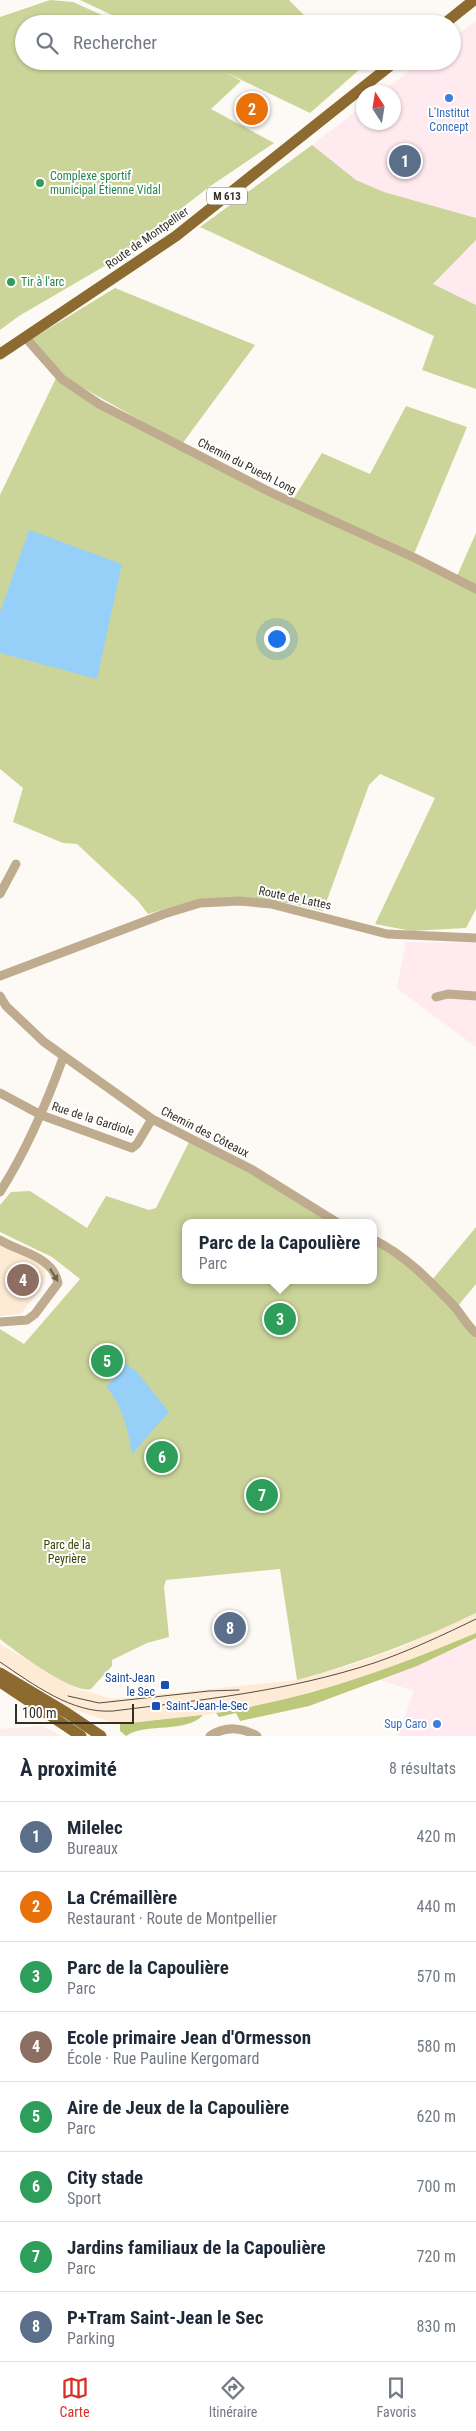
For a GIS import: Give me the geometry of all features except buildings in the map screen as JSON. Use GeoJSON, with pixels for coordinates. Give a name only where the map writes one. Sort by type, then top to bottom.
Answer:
{"type":"FeatureCollection","features":[{"type":"Feature","properties":{"kind":"main road"},"geometry":{"type":"LineString","coordinates":[[456,15],[474,1]]}},
{"type":"Feature","properties":{"kind":"main road","name":"Route de Montpellier"},"geometry":{"type":"LineString","coordinates":[[0,354],[176,236],[385,70]]}},
{"type":"Feature","properties":{"kind":"main road"},"geometry":{"type":"LineString","coordinates":[[0,1673],[81,1731]]}},
{"type":"Feature","properties":{"kind":"main road"},"geometry":{"type":"LineString","coordinates":[[0,1682],[81,1731],[101,1736]]}},
{"type":"Feature","properties":{"kind":"street","name":"Chemin du Puech Long"},"geometry":{"type":"LineString","coordinates":[[25,337],[62,380],[99,404],[272,494],[415,558],[476,590]]}},
{"type":"Feature","properties":{"kind":"street"},"geometry":{"type":"LineString","coordinates":[[0,894],[16,864]]}},
{"type":"Feature","properties":{"kind":"street","name":"Route de Lattes"},"geometry":{"type":"LineString","coordinates":[[0,976],[164,914],[200,903],[240,901],[271,904],[387,934],[476,938]]}},
{"type":"Feature","properties":{"kind":"street"},"geometry":{"type":"LineString","coordinates":[[436,998],[448,994],[476,996]]}},
{"type":"Feature","properties":{"kind":"street","name":"Chemin des Côteaux"},"geometry":{"type":"LineString","coordinates":[[0,996],[23,1023],[63,1058],[152,1119],[251,1169],[332,1219]]}},
{"type":"Feature","properties":{"kind":"street"},"geometry":{"type":"LineString","coordinates":[[0,1192],[19,1162],[41,1115],[63,1058]]}},
{"type":"Feature","properties":{"kind":"street"},"geometry":{"type":"LineString","coordinates":[[0,1093],[41,1115]]}},
{"type":"Feature","properties":{"kind":"street","name":"Rue de la Gardiole"},"geometry":{"type":"LineString","coordinates":[[41,1115],[132,1148],[137,1144],[152,1119]]}},
{"type":"Feature","properties":{"kind":"street"},"geometry":{"type":"LineString","coordinates":[[0,1240],[25,1250],[44,1262],[57,1276],[58,1283],[34,1314],[27,1320],[0,1322]]}},
{"type":"Feature","properties":{"kind":"street"},"geometry":{"type":"LineString","coordinates":[[377,1242],[391,1249],[421,1274],[454,1307],[476,1333]]}},
{"type":"Feature","properties":{"kind":"street"},"geometry":{"type":"LineString","coordinates":[[210,1736],[230,1729],[243,1729],[257,1736]]}},
{"type":"Feature","properties":{"kind":"shaded area"},"geometry":{"type":"Polygon","coordinates":[[[476,21],[476,218],[384,192],[356,180],[312,145],[356,111],[356,130],[401,130],[401,85],[390,85],[411,70],[461,70],[461,32],[476,21]]]}},
{"type":"Feature","properties":{"kind":"shaded area"},"geometry":{"type":"Polygon","coordinates":[[[476,240],[476,305],[433,284],[476,240]]]}},
{"type":"Feature","properties":{"kind":"shaded area"},"geometry":{"type":"Polygon","coordinates":[[[406,942],[476,943],[476,1047],[397,988],[406,942]]]}},
{"type":"Feature","properties":{"kind":"shaded area"},"geometry":{"type":"Polygon","coordinates":[[[0,1245],[36,1260],[47,1269],[44,1272],[46,1275],[44,1284],[21,1314],[0,1316],[0,1245]]]}},
{"type":"Feature","properties":{"kind":"shaded area"},"geometry":{"type":"Polygon","coordinates":[[[476,1613],[476,1633],[417,1658],[354,1680],[272,1703],[203,1715],[117,1724],[73,1709],[0,1665],[0,1644],[76,1688],[112,1699],[297,1680],[354,1664],[399,1648],[476,1613]]]}},
{"type":"Feature","properties":{"kind":"shaded area"},"geometry":{"type":"Polygon","coordinates":[[[476,1638],[476,1736],[398,1736],[414,1691],[380,1680],[417,1666],[476,1638]]]}},
{"type":"Feature","properties":{"kind":"shaded area"},"geometry":{"type":"Polygon","coordinates":[[[42,1726],[62,1736],[0,1736],[0,1729],[42,1726]]]}},
{"type":"Feature","properties":{"kind":"green space"},"geometry":{"type":"Polygon","coordinates":[[[50,0],[73,2],[102,15],[15,15],[15,70],[359,70],[310,113],[227,73],[241,81],[211,109],[274,143],[209,187],[115,260],[19,316],[0,330],[0,17],[50,0]]]}},
{"type":"Feature","properties":{"kind":"green space"},"geometry":{"type":"Polygon","coordinates":[[[80,0],[289,0],[304,15],[112,15],[80,0]]]}},
{"type":"Feature","properties":{"kind":"green space"},"geometry":{"type":"Polygon","coordinates":[[[312,145],[356,180],[384,192],[476,218],[476,240],[433,284],[476,305],[476,389],[422,370],[434,336],[200,227],[312,145]]]}},
{"type":"Feature","properties":{"kind":"green space"},"geometry":{"type":"Polygon","coordinates":[[[115,288],[255,345],[182,444],[64,377],[30,340],[115,288]]]}},
{"type":"Feature","properties":{"kind":"green space"},"geometry":{"type":"Polygon","coordinates":[[[56,378],[98,406],[412,558],[476,592],[476,909],[466,928],[411,931],[375,924],[435,798],[380,774],[369,785],[323,911],[277,901],[235,898],[194,902],[148,914],[138,901],[77,844],[63,843],[13,822],[23,788],[0,769],[0,495],[56,378]]]}},
{"type":"Feature","properties":{"kind":"green space"},"geometry":{"type":"Polygon","coordinates":[[[406,406],[467,427],[414,554],[292,501],[322,453],[370,474],[406,406]]]}},
{"type":"Feature","properties":{"kind":"green space"},"geometry":{"type":"Polygon","coordinates":[[[476,533],[476,586],[457,576],[476,533]]]}},
{"type":"Feature","properties":{"kind":"green space","name":"Parc de la Peyrière"},"geometry":{"type":"Polygon","coordinates":[[[189,1142],[251,1173],[324,1219],[182,1219],[182,1284],[377,1284],[377,1246],[402,1257],[448,1305],[476,1338],[476,1613],[388,1651],[297,1680],[280,1569],[166,1580],[164,1587],[169,1637],[147,1643],[112,1660],[112,1666],[91,1689],[83,1689],[59,1679],[0,1639],[0,1329],[24,1344],[80,1279],[52,1257],[0,1232],[0,1205],[11,1192],[30,1191],[87,1228],[106,1196],[149,1210],[156,1208],[189,1142]]]}},
{"type":"Feature","properties":{"kind":"green space"},"geometry":{"type":"Polygon","coordinates":[[[476,1227],[476,1284],[457,1307],[432,1280],[476,1227]]]}},
{"type":"Feature","properties":{"kind":"green space"},"geometry":{"type":"Polygon","coordinates":[[[476,1633],[476,1638],[417,1666],[309,1706],[240,1721],[236,1713],[219,1717],[216,1713],[283,1700],[316,1691],[413,1659],[476,1633]]]}},
{"type":"Feature","properties":{"kind":"green space"},"geometry":{"type":"Polygon","coordinates":[[[203,1715],[196,1721],[187,1724],[144,1729],[126,1736],[120,1731],[120,1724],[203,1715]]]}},
{"type":"Feature","properties":{"kind":"water"},"geometry":{"type":"Polygon","coordinates":[[[29,530],[122,564],[97,679],[0,653],[0,612],[29,530]]]}},
{"type":"Feature","properties":{"kind":"water"},"geometry":{"type":"Polygon","coordinates":[[[126,1364],[137,1372],[169,1412],[132,1454],[121,1410],[106,1387],[126,1364]]]}},
{"type":"Feature","properties":{"kind":"tram line"},"geometry":{"type":"LineString","coordinates":[[0,1662],[39,1688],[68,1703],[98,1711],[113,1711],[278,1688],[342,1673],[400,1653],[476,1619]]}},
{"type":"Feature","properties":{"kind":"tram line"},"geometry":{"type":"LineString","coordinates":[[68,1696],[99,1703],[209,1691],[239,1690]]}},
{"type":"Feature","properties":{"kind":"place","name":"L'Institut Concept"},"geometry":{"type":"Point","coordinates":[449,98]}},
{"type":"Feature","properties":{"kind":"place","name":"La Crémaillère"},"geometry":{"type":"Point","coordinates":[252,109]}},
{"type":"Feature","properties":{"kind":"place","name":"Milelec"},"geometry":{"type":"Point","coordinates":[405,161]}},
{"type":"Feature","properties":{"kind":"place","name":"Complexe sportif municipal Étienne Vidal"},"geometry":{"type":"Point","coordinates":[40,183]}},
{"type":"Feature","properties":{"kind":"place","name":"Tir à l'arc"},"geometry":{"type":"Point","coordinates":[11,282]}},
{"type":"Feature","properties":{"kind":"place","name":"Ecole primaire Jean d'Ormesson"},"geometry":{"type":"Point","coordinates":[23,1280]}},
{"type":"Feature","properties":{"kind":"place","name":"Parc de la Capoulière"},"geometry":{"type":"Point","coordinates":[280,1319]}},
{"type":"Feature","properties":{"kind":"place","name":"Aire de Jeux de la Capoulière"},"geometry":{"type":"Point","coordinates":[107,1361]}},
{"type":"Feature","properties":{"kind":"place","name":"City stade"},"geometry":{"type":"Point","coordinates":[162,1457]}},
{"type":"Feature","properties":{"kind":"place","name":"Jardins familiaux de la Capoulière"},"geometry":{"type":"Point","coordinates":[262,1495]}},
{"type":"Feature","properties":{"kind":"place","name":"P+Tram Saint-Jean le Sec"},"geometry":{"type":"Point","coordinates":[230,1628]}},
{"type":"Feature","properties":{"kind":"place","name":"Saint-Jean le Sec"},"geometry":{"type":"Point","coordinates":[165,1685]}},
{"type":"Feature","properties":{"kind":"place","name":"Saint-Jean-le-Sec"},"geometry":{"type":"Point","coordinates":[156,1706]}},
{"type":"Feature","properties":{"kind":"place","name":"Sup Caro"},"geometry":{"type":"Point","coordinates":[437,1724]}}]}
